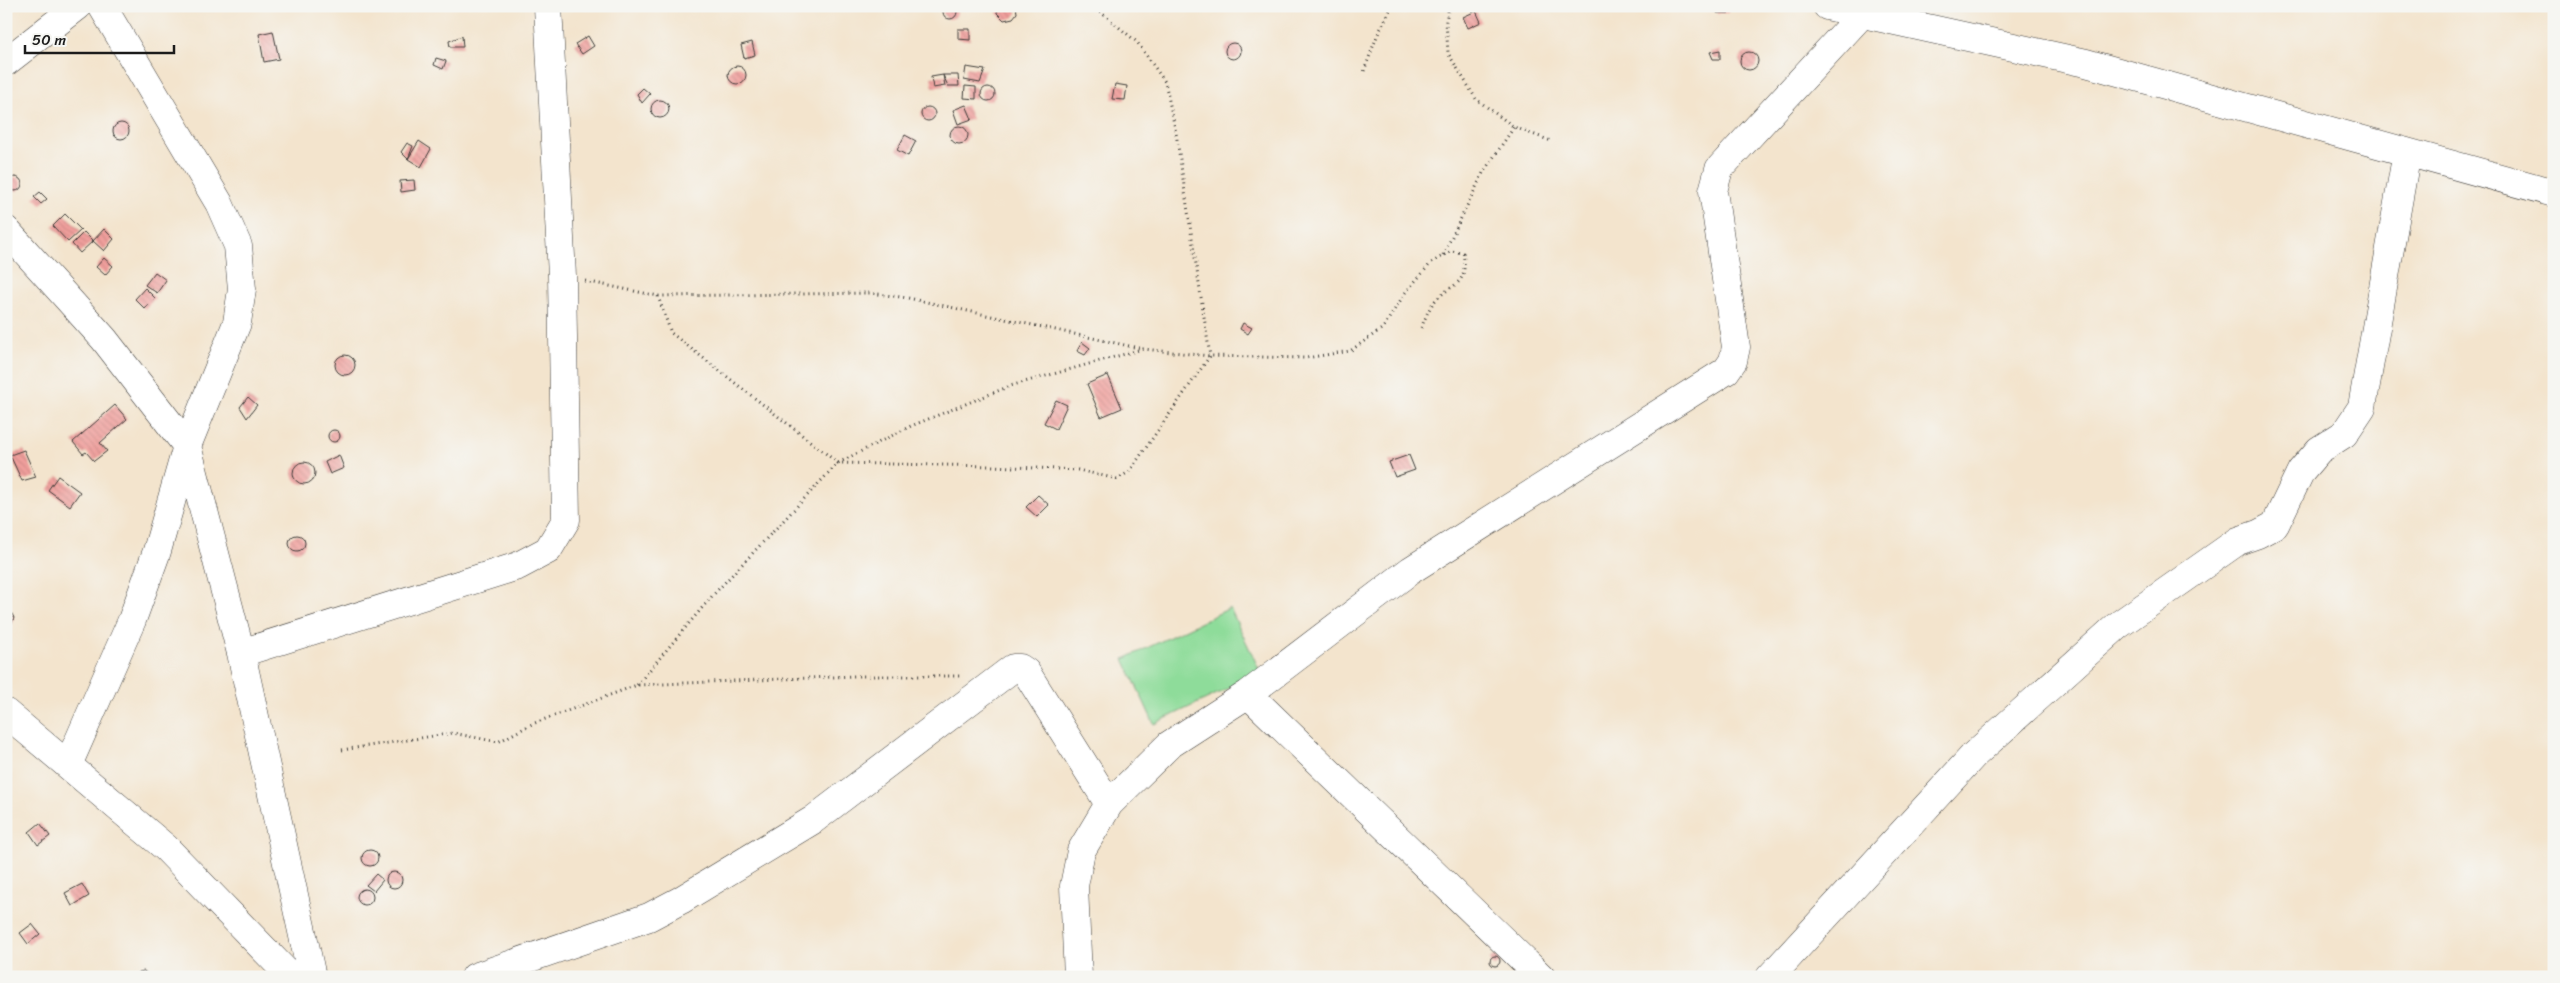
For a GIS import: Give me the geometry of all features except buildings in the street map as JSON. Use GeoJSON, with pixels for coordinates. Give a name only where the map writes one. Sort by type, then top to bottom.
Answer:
{"type":"FeatureCollection","features":[{"type":"Feature","properties":{"kind":"street"},"geometry":{"type":"LineString","coordinates":[[6,62],[78,6]]}},
{"type":"Feature","properties":{"kind":"street"},"geometry":{"type":"LineString","coordinates":[[68,765],[132,620],[157,551],[187,446],[237,323],[242,289],[238,246],[219,203],[102,6]]}},
{"type":"Feature","properties":{"kind":"street"},"geometry":{"type":"LineString","coordinates":[[242,653],[518,566],[548,550],[566,520],[562,276],[548,6]]}},
{"type":"Feature","properties":{"kind":"street"},"geometry":{"type":"LineString","coordinates":[[1827,6],[2086,63],[2554,192]]}},
{"type":"Feature","properties":{"kind":"street"},"geometry":{"type":"LineString","coordinates":[[1078,977],[1074,886],[1081,851],[1110,804],[1169,745],[1248,694],[1411,570],[1726,371],[1733,361],[1736,347],[1713,191],[1719,169],[1863,13]]}},
{"type":"Feature","properties":{"kind":"street"},"geometry":{"type":"LineString","coordinates":[[1770,977],[1974,755],[2118,626],[2238,541],[2258,534],[2274,525],[2301,471],[2319,450],[2344,434],[2362,407],[2407,152]]}},
{"type":"Feature","properties":{"kind":"street"},"geometry":{"type":"LineString","coordinates":[[6,230],[104,339],[187,446],[242,653],[306,976]]}},
{"type":"Feature","properties":{"kind":"street"},"geometry":{"type":"LineString","coordinates":[[475,977],[649,917],[681,900],[813,820],[1013,668],[1020,668],[1026,672],[1110,804]]}},
{"type":"Feature","properties":{"kind":"street"},"geometry":{"type":"LineString","coordinates":[[1248,694],[1541,977]]}},
{"type":"Feature","properties":{"kind":"street"},"geometry":{"type":"LineString","coordinates":[[6,713],[166,848],[306,976]]}},
{"type":"Feature","properties":{"kind":"path"},"geometry":{"type":"LineString","coordinates":[[658,296],[671,333],[838,463],[993,466],[1078,470],[1118,479],[1129,472],[1210,356],[1176,132],[1165,82],[1137,42],[1093,6]]}},
{"type":"Feature","properties":{"kind":"path"},"geometry":{"type":"LineString","coordinates":[[1364,71],[1377,36],[1392,6]]}},
{"type":"Feature","properties":{"kind":"path"},"geometry":{"type":"LineString","coordinates":[[1449,6],[1446,21],[1448,53],[1476,99],[1514,127],[1551,141]]}},
{"type":"Feature","properties":{"kind":"path"},"geometry":{"type":"LineString","coordinates":[[1443,256],[1454,229],[1483,173],[1514,127]]}},
{"type":"Feature","properties":{"kind":"path"},"geometry":{"type":"LineString","coordinates":[[562,276],[658,296],[870,293],[908,298],[1144,349],[1210,356],[1306,358],[1350,351],[1383,328],[1405,293],[1431,263],[1451,251],[1462,253],[1466,268],[1456,286],[1434,302],[1420,330]]}},
{"type":"Feature","properties":{"kind":"path"},"geometry":{"type":"LineString","coordinates":[[636,685],[713,595],[838,463],[911,426],[1010,386],[1144,349]]}},
{"type":"Feature","properties":{"kind":"path"},"geometry":{"type":"LineString","coordinates":[[342,750],[453,733],[498,742],[532,724],[636,685],[856,676],[1001,676]]}},
{"type":"Feature","properties":{"kind":"green space"},"geometry":{"type":"Polygon","coordinates":[[[1230,608],[1261,673],[1154,724],[1124,659],[1230,608]]]}}]}
